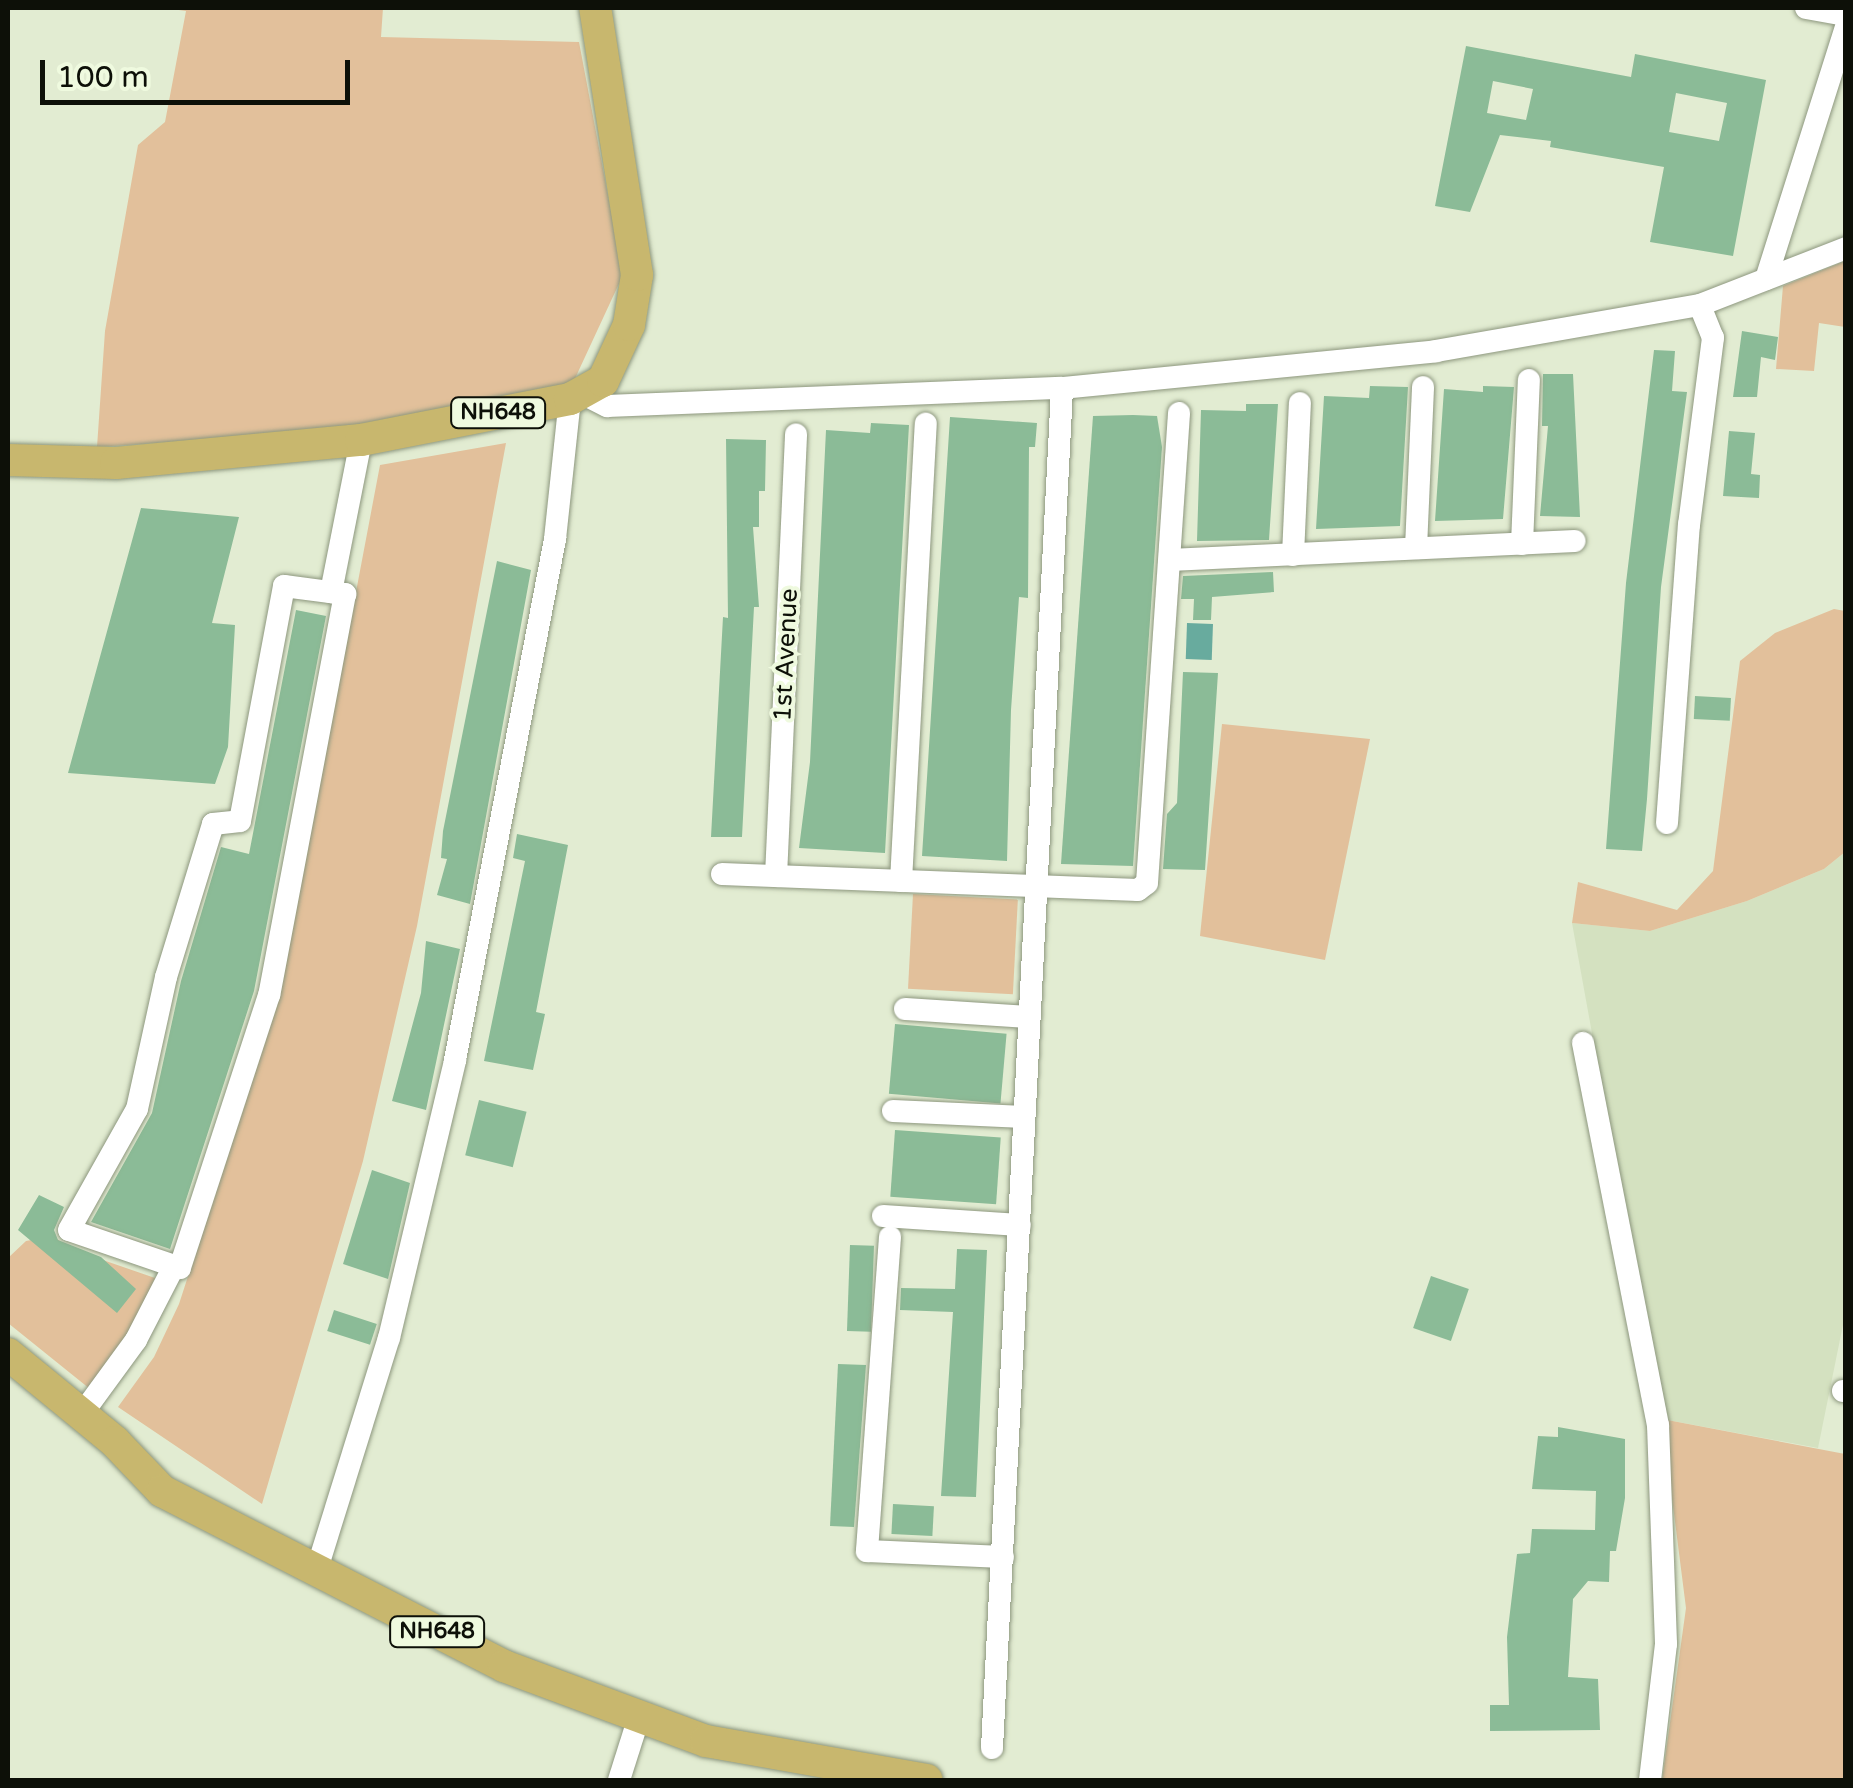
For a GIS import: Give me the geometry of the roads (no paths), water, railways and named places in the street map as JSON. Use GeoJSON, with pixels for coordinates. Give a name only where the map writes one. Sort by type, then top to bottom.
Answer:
{"type":"FeatureCollection","features":[{"type":"Feature","properties":{"kind":"highway","name":"NH648"},"geometry":{"type":"LineString","coordinates":[[8,460],[116,463],[360,440],[576,396],[613,366],[629,326],[636,275],[595,8]]}},
{"type":"Feature","properties":{"kind":"highway","name":"NH648"},"geometry":{"type":"LineString","coordinates":[[8,1354],[82,1414],[162,1491],[504,1666],[706,1741],[927,1780]]}},
{"type":"Feature","properties":{"kind":"street"},"geometry":{"type":"LineString","coordinates":[[1806,8],[1846,15]]}},
{"type":"Feature","properties":{"kind":"street"},"geometry":{"type":"LineString","coordinates":[[1766,280],[1846,27]]}},
{"type":"Feature","properties":{"kind":"street"},"geometry":{"type":"LineString","coordinates":[[316,1572],[389,1338],[456,1060],[558,524],[576,396],[606,406],[1062,388],[1436,351],[1700,305],[1846,248]]}},
{"type":"Feature","properties":{"kind":"street"},"geometry":{"type":"LineString","coordinates":[[1667,823],[1689,525],[1713,338],[1700,305]]}},
{"type":"Feature","properties":{"kind":"street"},"geometry":{"type":"LineString","coordinates":[[1522,544],[1529,380]]}},
{"type":"Feature","properties":{"kind":"street"},"geometry":{"type":"LineString","coordinates":[[1416,548],[1423,386]]}},
{"type":"Feature","properties":{"kind":"street"},"geometry":{"type":"LineString","coordinates":[[992,1748],[1062,388]]}},
{"type":"Feature","properties":{"kind":"street"},"geometry":{"type":"LineString","coordinates":[[1293,554],[1300,403]]}},
{"type":"Feature","properties":{"kind":"street"},"geometry":{"type":"LineString","coordinates":[[722,874],[1138,890],[1152,873],[1179,412]]}},
{"type":"Feature","properties":{"kind":"street"},"geometry":{"type":"LineString","coordinates":[[901,881],[926,424]]}},
{"type":"Feature","properties":{"kind":"street","name":"1st Avenue"},"geometry":{"type":"LineString","coordinates":[[776,876],[796,434]]}},
{"type":"Feature","properties":{"kind":"street"},"geometry":{"type":"LineString","coordinates":[[331,592],[360,440]]}},
{"type":"Feature","properties":{"kind":"street"},"geometry":{"type":"LineString","coordinates":[[1170,560],[1575,541]]}},
{"type":"Feature","properties":{"kind":"street"},"geometry":{"type":"LineString","coordinates":[[284,586],[331,592],[346,594],[269,995],[202,1213],[180,1268],[70,1230],[137,1109],[166,977],[213,824],[240,821],[284,586]]}},
{"type":"Feature","properties":{"kind":"street"},"geometry":{"type":"LineString","coordinates":[[905,1009],[1029,1017]]}},
{"type":"Feature","properties":{"kind":"street"},"geometry":{"type":"LineString","coordinates":[[1583,1043],[1658,1425],[1666,1644],[1650,1780]]}},
{"type":"Feature","properties":{"kind":"street"},"geometry":{"type":"LineString","coordinates":[[894,1111],[1024,1117]]}},
{"type":"Feature","properties":{"kind":"street"},"geometry":{"type":"LineString","coordinates":[[1003,1557],[868,1551],[887,1226],[1020,1224]]}},
{"type":"Feature","properties":{"kind":"street"},"geometry":{"type":"LineString","coordinates":[[82,1414],[136,1340],[174,1266]]}},
{"type":"Feature","properties":{"kind":"street"},"geometry":{"type":"LineString","coordinates":[[619,1780],[639,1718]]}},
{"type":"Feature","properties":{"kind":"water"},"geometry":{"type":"Polygon","coordinates":[[[1187,623],[1213,624],[1212,660],[1186,659],[1187,623]]]}}]}
